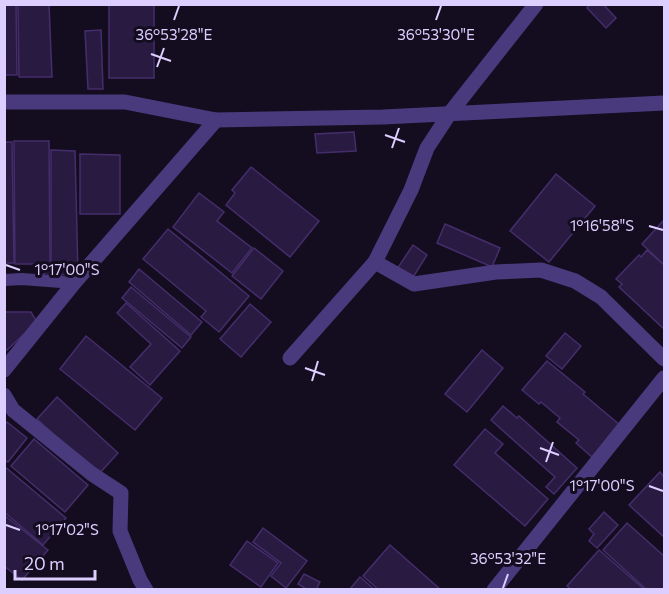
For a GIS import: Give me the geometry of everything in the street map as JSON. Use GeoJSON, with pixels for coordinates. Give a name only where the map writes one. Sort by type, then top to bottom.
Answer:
{"type":"FeatureCollection","features":[{"type":"Feature","properties":{"kind":"street"},"geometry":{"type":"LineString","coordinates":[[290,358],[375,262],[411,190],[427,148],[450,113],[536,4]]}},
{"type":"Feature","properties":{"kind":"street"},"geometry":{"type":"LineString","coordinates":[[4,102],[125,102],[216,120],[319,120],[664,103]]}},
{"type":"Feature","properties":{"kind":"street"},"geometry":{"type":"LineString","coordinates":[[4,370],[74,283],[216,120]]}},
{"type":"Feature","properties":{"kind":"street"},"geometry":{"type":"LineString","coordinates":[[375,262],[414,284],[496,272],[541,270],[575,280],[601,297],[664,359]]}},
{"type":"Feature","properties":{"kind":"street"},"geometry":{"type":"LineString","coordinates":[[495,590],[664,378]]}},
{"type":"Feature","properties":{"kind":"street"},"geometry":{"type":"LineString","coordinates":[[4,395],[14,410],[92,474],[121,493],[120,531],[146,590]]}},
{"type":"Feature","properties":{"kind":"lane"},"geometry":{"type":"LineString","coordinates":[[4,280],[74,283]]}},
{"type":"Feature","properties":{"kind":"building"},"geometry":{"type":"Polygon","coordinates":[[[4,4],[16,4],[17,75],[4,75],[4,4]]]}},
{"type":"Feature","properties":{"kind":"building"},"geometry":{"type":"Polygon","coordinates":[[[18,4],[49,4],[52,77],[19,77],[18,4]]]}},
{"type":"Feature","properties":{"kind":"building"},"geometry":{"type":"Polygon","coordinates":[[[109,4],[154,4],[154,78],[109,78],[109,4]]]}},
{"type":"Feature","properties":{"kind":"building"},"geometry":{"type":"Polygon","coordinates":[[[590,4],[603,4],[616,18],[606,28],[587,8],[590,4]]]}},
{"type":"Feature","properties":{"kind":"building"},"geometry":{"type":"Polygon","coordinates":[[[101,30],[103,89],[88,89],[85,31],[101,30]]]}},
{"type":"Feature","properties":{"kind":"building"},"geometry":{"type":"Polygon","coordinates":[[[354,132],[356,151],[317,153],[315,134],[354,132]]]}},
{"type":"Feature","properties":{"kind":"building"},"geometry":{"type":"Polygon","coordinates":[[[14,141],[49,141],[50,264],[15,264],[14,141]]]}},
{"type":"Feature","properties":{"kind":"building"},"geometry":{"type":"Polygon","coordinates":[[[4,142],[12,142],[14,263],[4,263],[4,142]]]}},
{"type":"Feature","properties":{"kind":"building"},"geometry":{"type":"Polygon","coordinates":[[[51,150],[75,151],[78,274],[42,276],[51,266],[51,150]]]}},
{"type":"Feature","properties":{"kind":"building"},"geometry":{"type":"Polygon","coordinates":[[[80,154],[120,155],[120,214],[80,214],[80,154]]]}},
{"type":"Feature","properties":{"kind":"building"},"geometry":{"type":"Polygon","coordinates":[[[251,167],[319,221],[290,257],[226,205],[235,193],[232,190],[251,167]]]}},
{"type":"Feature","properties":{"kind":"building"},"geometry":{"type":"Polygon","coordinates":[[[556,174],[595,206],[549,262],[510,231],[556,174]]]}},
{"type":"Feature","properties":{"kind":"building"},"geometry":{"type":"Polygon","coordinates":[[[199,193],[224,212],[217,221],[252,248],[232,273],[173,227],[199,193]]]}},
{"type":"Feature","properties":{"kind":"building"},"geometry":{"type":"Polygon","coordinates":[[[664,220],[664,265],[642,244],[664,220]]]}},
{"type":"Feature","properties":{"kind":"building"},"geometry":{"type":"Polygon","coordinates":[[[445,224],[500,248],[492,267],[437,243],[445,224]]]}},
{"type":"Feature","properties":{"kind":"building"},"geometry":{"type":"Polygon","coordinates":[[[168,229],[249,296],[219,332],[201,317],[206,311],[143,259],[168,229]]]}},
{"type":"Feature","properties":{"kind":"building"},"geometry":{"type":"Polygon","coordinates":[[[413,245],[427,255],[412,279],[397,269],[413,245]]]}},
{"type":"Feature","properties":{"kind":"building"},"geometry":{"type":"Polygon","coordinates":[[[254,248],[283,271],[261,299],[232,276],[254,248]]]}},
{"type":"Feature","properties":{"kind":"building"},"geometry":{"type":"Polygon","coordinates":[[[647,250],[664,265],[664,329],[619,287],[622,284],[616,279],[639,255],[641,257],[647,250]]]}},
{"type":"Feature","properties":{"kind":"building"},"geometry":{"type":"Polygon","coordinates":[[[139,269],[202,322],[191,335],[129,282],[139,269]]]}},
{"type":"Feature","properties":{"kind":"building"},"geometry":{"type":"Polygon","coordinates":[[[131,287],[191,337],[182,348],[122,298],[131,287]]]}},
{"type":"Feature","properties":{"kind":"building"},"geometry":{"type":"Polygon","coordinates":[[[126,303],[180,351],[150,385],[130,367],[151,344],[117,313],[126,303]]]}},
{"type":"Feature","properties":{"kind":"building"},"geometry":{"type":"Polygon","coordinates":[[[250,304],[271,322],[241,357],[220,339],[250,304]]]}},
{"type":"Feature","properties":{"kind":"building"},"geometry":{"type":"Polygon","coordinates":[[[4,312],[31,312],[37,322],[7,350],[4,350],[4,312]]]}},
{"type":"Feature","properties":{"kind":"building"},"geometry":{"type":"Polygon","coordinates":[[[565,333],[581,346],[562,369],[546,356],[565,333]]]}},
{"type":"Feature","properties":{"kind":"building"},"geometry":{"type":"Polygon","coordinates":[[[86,336],[162,398],[135,430],[60,369],[86,336]]]}},
{"type":"Feature","properties":{"kind":"building"},"geometry":{"type":"Polygon","coordinates":[[[482,350],[503,368],[467,412],[445,394],[482,350]]]}},
{"type":"Feature","properties":{"kind":"building"},"geometry":{"type":"Polygon","coordinates":[[[547,361],[620,425],[593,458],[576,443],[579,440],[557,422],[560,418],[522,390],[547,361]]]}},
{"type":"Feature","properties":{"kind":"building"},"geometry":{"type":"Polygon","coordinates":[[[57,397],[118,453],[98,475],[37,419],[57,397]]]}},
{"type":"Feature","properties":{"kind":"building"},"geometry":{"type":"Polygon","coordinates":[[[503,406],[517,418],[519,416],[577,468],[554,494],[546,487],[555,477],[491,420],[503,406]]]}},
{"type":"Feature","properties":{"kind":"building"},"geometry":{"type":"Polygon","coordinates":[[[7,422],[27,438],[8,462],[4,460],[4,425],[7,422]]]}},
{"type":"Feature","properties":{"kind":"building"},"geometry":{"type":"Polygon","coordinates":[[[485,429],[503,444],[495,453],[548,499],[525,526],[454,465],[485,429]]]}},
{"type":"Feature","properties":{"kind":"building"},"geometry":{"type":"Polygon","coordinates":[[[34,439],[88,485],[65,512],[11,466],[34,439]]]}},
{"type":"Feature","properties":{"kind":"building"},"geometry":{"type":"Polygon","coordinates":[[[4,466],[66,518],[43,545],[4,512],[4,466]]]}},
{"type":"Feature","properties":{"kind":"building"},"geometry":{"type":"Polygon","coordinates":[[[660,472],[664,477],[664,537],[629,505],[660,472]]]}},
{"type":"Feature","properties":{"kind":"building"},"geometry":{"type":"Polygon","coordinates":[[[604,512],[618,525],[597,548],[589,541],[594,534],[589,529],[604,512]]]}},
{"type":"Feature","properties":{"kind":"building"},"geometry":{"type":"Polygon","coordinates":[[[4,515],[48,550],[22,580],[4,566],[4,515]]]}},
{"type":"Feature","properties":{"kind":"building"},"geometry":{"type":"Polygon","coordinates":[[[627,523],[664,556],[664,590],[647,590],[603,550],[627,523]]]}},
{"type":"Feature","properties":{"kind":"building"},"geometry":{"type":"Polygon","coordinates":[[[263,528],[307,561],[286,588],[271,576],[281,563],[253,542],[263,528]]]}},
{"type":"Feature","properties":{"kind":"building"},"geometry":{"type":"Polygon","coordinates":[[[247,541],[278,563],[261,587],[230,565],[247,541]]]}},
{"type":"Feature","properties":{"kind":"building"},"geometry":{"type":"Polygon","coordinates":[[[390,545],[441,590],[379,590],[363,576],[390,545]]]}},
{"type":"Feature","properties":{"kind":"building"},"geometry":{"type":"Polygon","coordinates":[[[599,550],[645,590],[572,590],[567,586],[599,550]]]}},
{"type":"Feature","properties":{"kind":"building"},"geometry":{"type":"Polygon","coordinates":[[[304,574],[320,582],[316,590],[308,590],[298,584],[304,574]]]}},
{"type":"Feature","properties":{"kind":"building"},"geometry":{"type":"Polygon","coordinates":[[[360,577],[375,590],[349,590],[360,577]]]}}]}
